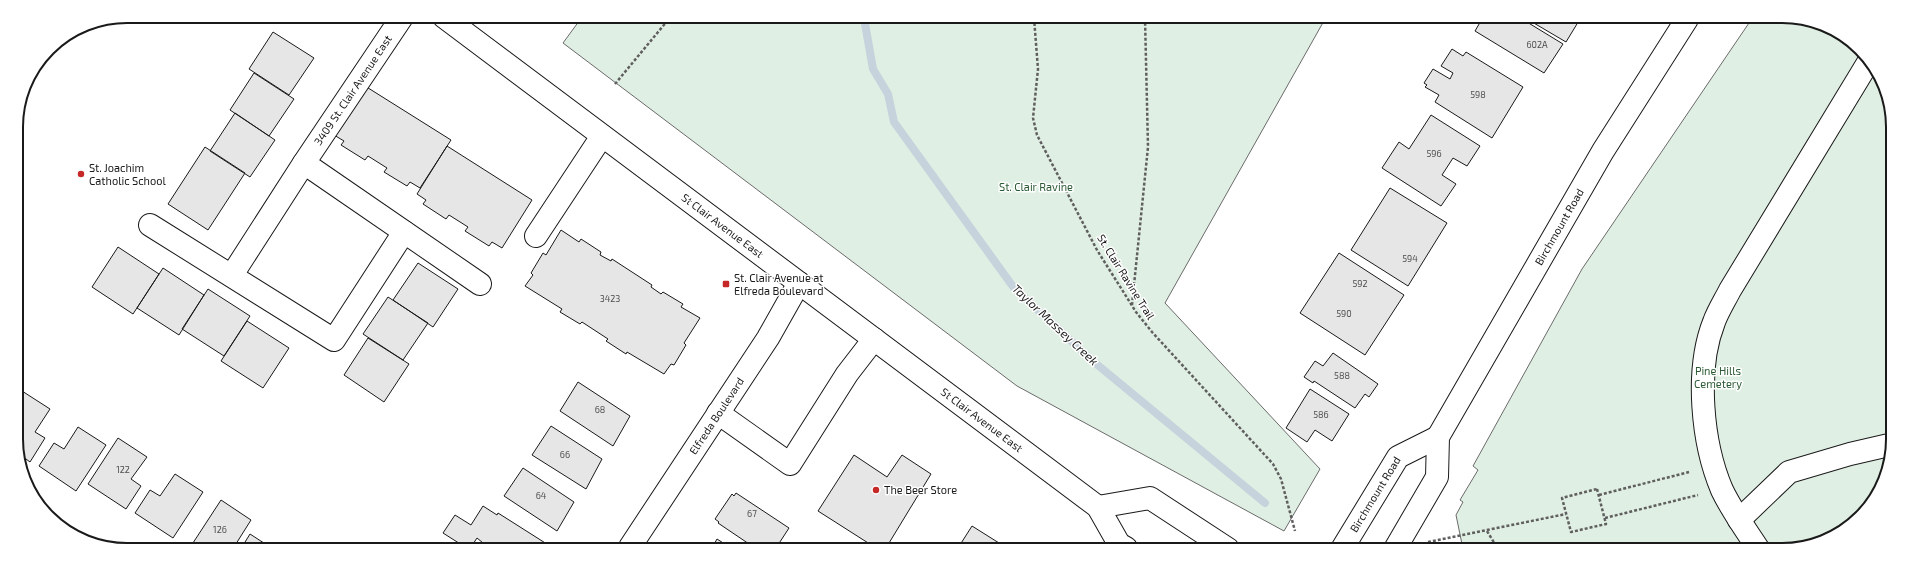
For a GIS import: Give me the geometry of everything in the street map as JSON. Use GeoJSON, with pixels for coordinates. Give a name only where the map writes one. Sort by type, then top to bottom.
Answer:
{"type":"FeatureCollection","features":[{"type":"Feature","properties":{"kind":"main road","name":"3409 St. Clair Avenue East"},"geometry":{"type":"LineString","coordinates":[[232,275],[304,163],[398,23]]}},
{"type":"Feature","properties":{"kind":"main road","name":"St Clair Avenue East"},"geometry":{"type":"LineString","coordinates":[[452,23],[1098,508],[1118,543]]}},
{"type":"Feature","properties":{"kind":"main road","name":"Birchmount Road"},"geometry":{"type":"LineString","coordinates":[[1400,540],[1437,477],[1438,437],[1603,151],[1685,23]]}},
{"type":"Feature","properties":{"kind":"main road"},"geometry":{"type":"LineString","coordinates":[[1754,543],[1739,520],[1722,489],[1708,443],[1702,397],[1705,355],[1713,323],[1730,290],[1866,66]]}},
{"type":"Feature","properties":{"kind":"main road"},"geometry":{"type":"LineString","coordinates":[[536,236],[602,136]]}},
{"type":"Feature","properties":{"kind":"main road"},"geometry":{"type":"LineString","coordinates":[[304,163],[480,284]]}},
{"type":"Feature","properties":{"kind":"main road"},"geometry":{"type":"LineString","coordinates":[[150,225],[334,340],[404,232]]}},
{"type":"Feature","properties":{"kind":"main road","name":"Elfreda Boulevard"},"geometry":{"type":"LineString","coordinates":[[633,543],[776,326],[799,283]]}},
{"type":"Feature","properties":{"kind":"main road"},"geometry":{"type":"LineString","coordinates":[[718,414],[790,464],[847,374],[874,339]]}},
{"type":"Feature","properties":{"kind":"main road","name":"Birchmount Road"},"geometry":{"type":"LineString","coordinates":[[1346,543],[1398,457],[1438,437]]}},
{"type":"Feature","properties":{"kind":"main road"},"geometry":{"type":"LineString","coordinates":[[1739,520],[1788,472],[1850,454],[1886,446]]}},
{"type":"Feature","properties":{"kind":"main road"},"geometry":{"type":"LineString","coordinates":[[1098,508],[1150,498],[1219,543]]}},
{"type":"Feature","properties":{"kind":"path"},"geometry":{"type":"LineString","coordinates":[[615,84],[666,23]]}},
{"type":"Feature","properties":{"kind":"path","name":"St. Clair Ravine Trail"},"geometry":{"type":"LineString","coordinates":[[1034,23],[1038,69],[1033,118],[1043,147],[1097,250],[1132,306],[1152,332],[1273,464],[1281,479],[1295,531]]}},
{"type":"Feature","properties":{"kind":"path"},"geometry":{"type":"LineString","coordinates":[[1132,306],[1148,146],[1145,23]]}},
{"type":"Feature","properties":{"kind":"path"},"geometry":{"type":"LineString","coordinates":[[1599,496],[1715,466]]}},
{"type":"Feature","properties":{"kind":"path"},"geometry":{"type":"LineString","coordinates":[[1597,489],[1599,496],[1606,524],[1571,532],[1562,498],[1597,489]]}},
{"type":"Feature","properties":{"kind":"path"},"geometry":{"type":"LineString","coordinates":[[1605,518],[1722,489]]}},
{"type":"Feature","properties":{"kind":"path"},"geometry":{"type":"LineString","coordinates":[[1400,540],[1424,543],[1566,514]]}},
{"type":"Feature","properties":{"kind":"path"},"geometry":{"type":"LineString","coordinates":[[1487,531],[1494,543]]}},
{"type":"Feature","properties":{"kind":"green space","name":"St. Clair Ravine"},"geometry":{"type":"Polygon","coordinates":[[[578,23],[1323,23],[1165,303],[1320,469],[1284,531],[1017,386],[563,43],[578,23]]]}},
{"type":"Feature","properties":{"kind":"green space","name":"Pine Hills Cemetery"},"geometry":{"type":"Polygon","coordinates":[[[1749,23],[1782,23],[1809,27],[1834,37],[1851,49],[1860,58],[1875,81],[1884,107],[1886,120],[1886,439],[1885,453],[1878,479],[1872,491],[1860,508],[1845,522],[1822,535],[1789,543],[1462,543],[1456,515],[1463,502],[1460,500],[1478,470],[1473,466],[1582,269],[1749,23]]]}},
{"type":"Feature","properties":{"kind":"building"},"geometry":{"type":"Polygon","coordinates":[[[1480,23],[1529,23],[1563,44],[1544,73],[1475,31],[1480,23]]]}},
{"type":"Feature","properties":{"kind":"building"},"geometry":{"type":"Polygon","coordinates":[[[1534,23],[1578,23],[1566,42],[1534,23]]]}},
{"type":"Feature","properties":{"kind":"building"},"geometry":{"type":"Polygon","coordinates":[[[273,32],[314,58],[289,95],[249,69],[273,32]]]}},
{"type":"Feature","properties":{"kind":"building"},"geometry":{"type":"Polygon","coordinates":[[[1452,49],[1463,56],[1466,52],[1523,87],[1492,138],[1435,102],[1439,95],[1425,87],[1427,85],[1424,83],[1433,69],[1450,79],[1453,73],[1441,66],[1452,49]]]}},
{"type":"Feature","properties":{"kind":"building"},"geometry":{"type":"Polygon","coordinates":[[[254,73],[294,99],[269,136],[230,110],[254,73]]]}},
{"type":"Feature","properties":{"kind":"building"},"geometry":{"type":"Polygon","coordinates":[[[365,86],[451,140],[420,188],[410,182],[407,186],[384,172],[387,168],[368,156],[365,160],[341,145],[344,141],[334,135],[365,86]]]}},
{"type":"Feature","properties":{"kind":"building"},"geometry":{"type":"Polygon","coordinates":[[[235,113],[275,140],[250,177],[210,151],[235,113]]]}},
{"type":"Feature","properties":{"kind":"building"},"geometry":{"type":"Polygon","coordinates":[[[1431,115],[1480,146],[1467,166],[1453,158],[1442,175],[1456,184],[1441,206],[1382,168],[1399,142],[1409,149],[1431,115]]]}},
{"type":"Feature","properties":{"kind":"building"},"geometry":{"type":"Polygon","coordinates":[[[447,146],[532,200],[502,248],[492,242],[489,246],[465,231],[468,227],[449,215],[446,219],[423,204],[426,200],[417,194],[447,146]]]}},
{"type":"Feature","properties":{"kind":"building"},"geometry":{"type":"Polygon","coordinates":[[[205,147],[245,173],[208,230],[168,204],[205,147]]]}},
{"type":"Feature","properties":{"kind":"building"},"geometry":{"type":"Polygon","coordinates":[[[1390,188],[1447,223],[1408,286],[1351,250],[1390,188]]]}},
{"type":"Feature","properties":{"kind":"building"},"geometry":{"type":"Polygon","coordinates":[[[561,230],[579,242],[581,239],[601,252],[600,255],[611,261],[612,259],[652,285],[651,287],[661,294],[663,292],[683,304],[681,307],[700,318],[684,343],[686,345],[674,365],[671,364],[664,374],[627,352],[626,354],[606,341],[608,339],[582,322],[580,324],[560,312],[562,309],[525,286],[533,275],[531,273],[543,253],[546,255],[561,230]]]}},
{"type":"Feature","properties":{"kind":"building"},"geometry":{"type":"Polygon","coordinates":[[[118,247],[159,274],[133,314],[92,287],[118,247]]]}},
{"type":"Feature","properties":{"kind":"building"},"geometry":{"type":"Polygon","coordinates":[[[1339,253],[1404,295],[1365,355],[1300,313],[1339,253]]]}},
{"type":"Feature","properties":{"kind":"building"},"geometry":{"type":"Polygon","coordinates":[[[418,263],[458,289],[433,327],[393,300],[418,263]]]}},
{"type":"Feature","properties":{"kind":"building"},"geometry":{"type":"Polygon","coordinates":[[[163,268],[204,295],[179,335],[137,308],[163,268]]]}},
{"type":"Feature","properties":{"kind":"building"},"geometry":{"type":"Polygon","coordinates":[[[208,289],[250,316],[224,356],[182,329],[208,289]]]}},
{"type":"Feature","properties":{"kind":"building"},"geometry":{"type":"Polygon","coordinates":[[[388,297],[428,323],[403,360],[363,334],[388,297]]]}},
{"type":"Feature","properties":{"kind":"building"},"geometry":{"type":"Polygon","coordinates":[[[247,321],[289,348],[263,388],[221,361],[247,321]]]}},
{"type":"Feature","properties":{"kind":"building"},"geometry":{"type":"Polygon","coordinates":[[[368,338],[409,364],[384,402],[344,375],[368,338]]]}},
{"type":"Feature","properties":{"kind":"building"},"geometry":{"type":"Polygon","coordinates":[[[1333,353],[1378,384],[1369,397],[1365,394],[1355,408],[1314,381],[1313,383],[1304,377],[1315,361],[1323,366],[1333,353]]]}},
{"type":"Feature","properties":{"kind":"building"},"geometry":{"type":"Polygon","coordinates":[[[578,382],[630,416],[613,446],[560,411],[578,382]]]}},
{"type":"Feature","properties":{"kind":"building"},"geometry":{"type":"Polygon","coordinates":[[[1310,389],[1349,414],[1332,441],[1315,430],[1307,442],[1286,428],[1310,389]]]}},
{"type":"Feature","properties":{"kind":"building"},"geometry":{"type":"Polygon","coordinates":[[[23,392],[50,409],[35,432],[45,438],[30,462],[25,458],[23,446],[23,392]]]}},
{"type":"Feature","properties":{"kind":"building"},"geometry":{"type":"Polygon","coordinates":[[[551,426],[602,459],[586,489],[532,455],[551,426]]]}},
{"type":"Feature","properties":{"kind":"building"},"geometry":{"type":"Polygon","coordinates":[[[78,427],[106,445],[76,491],[39,466],[54,443],[64,449],[78,427]]]}},
{"type":"Feature","properties":{"kind":"building"},"geometry":{"type":"Polygon","coordinates":[[[118,438],[147,457],[131,479],[141,486],[126,509],[88,484],[118,438]]]}},
{"type":"Feature","properties":{"kind":"building","name":"The Beer Store"},"geometry":{"type":"Polygon","coordinates":[[[854,455],[887,477],[902,455],[931,474],[889,543],[868,543],[818,511],[854,455]]]}},
{"type":"Feature","properties":{"kind":"building"},"geometry":{"type":"Polygon","coordinates":[[[523,468],[574,502],[557,531],[504,496],[523,468]]]}},
{"type":"Feature","properties":{"kind":"building"},"geometry":{"type":"Polygon","coordinates":[[[175,474],[203,492],[173,538],[135,513],[150,490],[160,496],[175,474]]]}},
{"type":"Feature","properties":{"kind":"building"},"geometry":{"type":"Polygon","coordinates":[[[736,493],[789,528],[779,543],[748,543],[718,523],[719,522],[715,519],[732,494],[734,496],[736,493]]]}},
{"type":"Feature","properties":{"kind":"building"},"geometry":{"type":"Polygon","coordinates":[[[221,500],[251,520],[237,543],[193,543],[221,500]]]}},
{"type":"Feature","properties":{"kind":"building"},"geometry":{"type":"Polygon","coordinates":[[[483,506],[497,515],[498,513],[545,543],[483,543],[477,538],[474,543],[459,543],[443,533],[455,515],[471,525],[483,506]]]}},
{"type":"Feature","properties":{"kind":"building"},"geometry":{"type":"Polygon","coordinates":[[[972,526],[999,543],[961,543],[972,526]]]}},
{"type":"Feature","properties":{"kind":"building"},"geometry":{"type":"Polygon","coordinates":[[[250,534],[264,543],[244,543],[250,534]]]}},
{"type":"Feature","properties":{"kind":"building"},"geometry":{"type":"Polygon","coordinates":[[[717,539],[723,543],[715,543],[717,539]]]}},
{"type":"Feature","properties":{"kind":"waterway","name":"Taylor Massey Creek"},"geometry":{"type":"LineString","coordinates":[[865,23],[873,69],[888,94],[894,122],[1014,288],[1094,362],[1265,503]]}},
{"type":"Feature","properties":{"kind":"place","name":"St. Joachim Catholic School"},"geometry":{"type":"Point","coordinates":[81,174]}},
{"type":"Feature","properties":{"kind":"place","name":"St. Clair Avenue at Elfreda Boulevard"},"geometry":{"type":"Point","coordinates":[726,284]}},
{"type":"Feature","properties":{"kind":"place","name":"The Beer Store"},"geometry":{"type":"Point","coordinates":[876,490]}}]}
